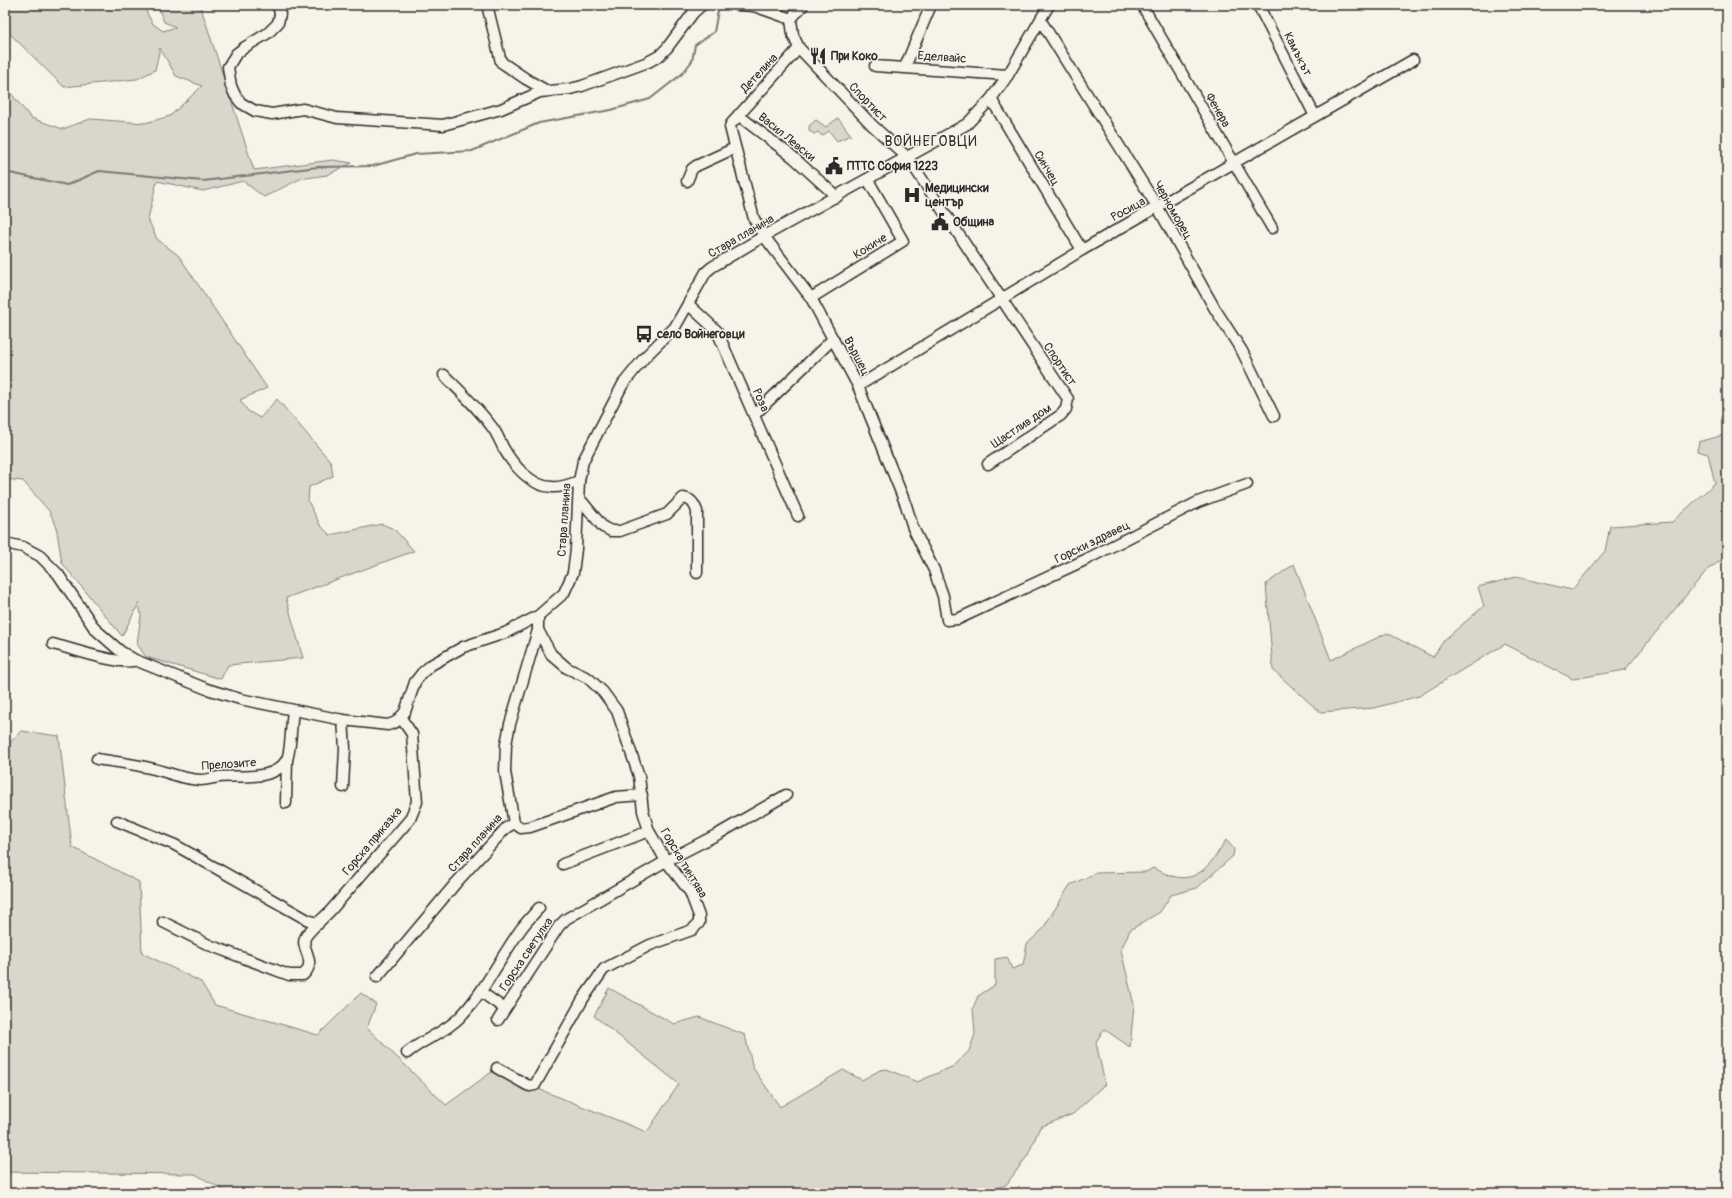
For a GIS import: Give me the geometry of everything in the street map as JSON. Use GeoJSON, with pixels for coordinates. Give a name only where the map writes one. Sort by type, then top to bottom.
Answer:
{"type":"FeatureCollection","features":[{"type":"Feature","properties":{"kind":"street"},"geometry":{"type":"LineString","coordinates":[[278,5],[280,14],[278,23],[268,33],[236,54],[228,67],[231,86],[241,103],[255,111],[272,114],[307,110],[337,118],[443,125],[501,109],[530,95],[547,91],[570,89],[588,84],[653,59],[667,48],[692,13],[702,5]]}},
{"type":"Feature","properties":{"kind":"street"},"geometry":{"type":"LineString","coordinates":[[487,5],[501,62],[519,75],[547,91]]}},
{"type":"Feature","properties":{"kind":"street"},"geometry":{"type":"LineString","coordinates":[[737,5],[754,6],[791,19],[804,5]]}},
{"type":"Feature","properties":{"kind":"street"},"geometry":{"type":"LineString","coordinates":[[905,67],[931,5]]}},
{"type":"Feature","properties":{"kind":"street","name":"Стара планина"},"geometry":{"type":"LineString","coordinates":[[401,718],[405,712],[415,682],[431,665],[463,647],[505,633],[538,616],[564,593],[573,573],[579,482],[583,461],[623,384],[657,344],[675,327],[706,272],[764,236],[908,158],[967,124],[991,100],[1008,75],[1049,5]]}},
{"type":"Feature","properties":{"kind":"street","name":"Фенера"},"geometry":{"type":"LineString","coordinates":[[1142,5],[1272,228]]}},
{"type":"Feature","properties":{"kind":"street","name":"Камъкът"},"geometry":{"type":"LineString","coordinates":[[1258,5],[1315,116]]}},
{"type":"Feature","properties":{"kind":"street","name":"Спортист"},"geometry":{"type":"LineString","coordinates":[[791,19],[793,35],[799,48],[872,125],[908,158],[1000,299],[1068,398],[1067,406]]}},
{"type":"Feature","properties":{"kind":"street","name":"Черноморец"},"geometry":{"type":"LineString","coordinates":[[1040,21],[1158,208],[1215,309],[1242,351],[1274,416]]}},
{"type":"Feature","properties":{"kind":"street","name":"Детелина"},"geometry":{"type":"LineString","coordinates":[[738,115],[799,48]]}},
{"type":"Feature","properties":{"kind":"street","name":"Росица"},"geometry":{"type":"LineString","coordinates":[[858,386],[1082,250],[1158,208],[1234,162],[1413,60]]}},
{"type":"Feature","properties":{"kind":"street","name":"Еделвайс"},"geometry":{"type":"LineString","coordinates":[[875,66],[1008,75]]}},
{"type":"Feature","properties":{"kind":"street","name":"Синчец"},"geometry":{"type":"LineString","coordinates":[[991,100],[1082,250]]}},
{"type":"Feature","properties":{"kind":"street","name":"Вършец"},"geometry":{"type":"LineString","coordinates":[[738,115],[730,127],[752,211],[764,236],[811,298],[858,386],[906,505],[913,528],[934,570],[943,596],[947,620]]}},
{"type":"Feature","properties":{"kind":"street","name":"Васил Левски"},"geometry":{"type":"LineString","coordinates":[[738,115],[793,157],[837,197]]}},
{"type":"Feature","properties":{"kind":"street"},"geometry":{"type":"LineString","coordinates":[[687,181],[692,169],[696,166],[735,148]]}},
{"type":"Feature","properties":{"kind":"street","name":"Кокиче"},"geometry":{"type":"LineString","coordinates":[[811,298],[903,241],[868,180]]}},
{"type":"Feature","properties":{"kind":"street","name":"Роза"},"geometry":{"type":"LineString","coordinates":[[688,304],[717,331],[798,516]]}},
{"type":"Feature","properties":{"kind":"street"},"geometry":{"type":"LineString","coordinates":[[754,415],[833,339]]}},
{"type":"Feature","properties":{"kind":"street"},"geometry":{"type":"LineString","coordinates":[[444,375],[480,411],[494,428],[504,450],[519,469],[530,479],[542,486],[552,487],[579,482]]}},
{"type":"Feature","properties":{"kind":"street","name":"Щастлив дом"},"geometry":{"type":"LineString","coordinates":[[988,464],[1061,415],[1067,406]]}},
{"type":"Feature","properties":{"kind":"street","name":"Горски здравец"},"geometry":{"type":"LineString","coordinates":[[947,620],[958,619],[1049,577],[1198,502],[1247,484]]}},
{"type":"Feature","properties":{"kind":"street"},"geometry":{"type":"LineString","coordinates":[[579,498],[603,527],[611,531],[620,531],[667,514],[683,498],[693,502],[697,511],[697,573]]}},
{"type":"Feature","properties":{"kind":"street"},"geometry":{"type":"LineString","coordinates":[[5,543],[23,547],[40,556],[58,574],[95,629],[120,651],[135,660],[207,689],[240,699],[292,711],[343,720],[388,725],[401,718]]}},
{"type":"Feature","properties":{"kind":"street","name":"Горска тинтява"},"geometry":{"type":"LineString","coordinates":[[497,1068],[527,1085],[535,1085],[583,999],[604,969],[650,945],[692,930],[699,923],[699,916],[690,892],[666,861],[649,831],[643,811],[639,776],[617,711],[603,692],[588,678],[567,668],[551,654],[538,630],[538,616]]}},
{"type":"Feature","properties":{"kind":"street","name":"Стара планина"},"geometry":{"type":"LineString","coordinates":[[377,977],[456,883],[506,828],[514,824],[505,772],[506,744],[510,724],[538,630]]}},
{"type":"Feature","properties":{"kind":"street"},"geometry":{"type":"LineString","coordinates":[[53,644],[90,655],[121,661],[135,660]]}},
{"type":"Feature","properties":{"kind":"street"},"geometry":{"type":"LineString","coordinates":[[286,803],[287,759],[292,711]]}},
{"type":"Feature","properties":{"kind":"street","name":"Горска приказка"},"geometry":{"type":"LineString","coordinates":[[163,922],[209,945],[242,958],[289,975],[303,975],[309,967],[309,957],[305,939],[306,936],[410,819],[416,806],[412,734],[401,718]]}},
{"type":"Feature","properties":{"kind":"street"},"geometry":{"type":"LineString","coordinates":[[343,720],[345,748],[343,787]]}},
{"type":"Feature","properties":{"kind":"street","name":"Прелозите"},"geometry":{"type":"LineString","coordinates":[[97,759],[154,769],[182,777],[202,780],[219,777],[268,774],[280,768],[287,759]]}},
{"type":"Feature","properties":{"kind":"street"},"geometry":{"type":"LineString","coordinates":[[514,824],[520,828],[530,827],[616,798],[642,795]]}},
{"type":"Feature","properties":{"kind":"street","name":"Горска светулка"},"geometry":{"type":"LineString","coordinates":[[498,1020],[506,1009],[519,985],[566,919],[666,861],[720,833],[786,795]]}},
{"type":"Feature","properties":{"kind":"street"},"geometry":{"type":"LineString","coordinates":[[117,820],[175,845],[306,919],[318,924]]}},
{"type":"Feature","properties":{"kind":"street"},"geometry":{"type":"LineString","coordinates":[[563,864],[649,831]]}},
{"type":"Feature","properties":{"kind":"street"},"geometry":{"type":"LineString","coordinates":[[407,1053],[416,1045],[440,1033],[459,1019],[481,992],[521,928],[539,908]]}},
{"type":"Feature","properties":{"kind":"street"},"geometry":{"type":"LineString","coordinates":[[481,992],[506,1009]]}},
{"type":"Feature","properties":{"kind":"shaded area"},"geometry":{"type":"Polygon","coordinates":[[[5,5],[143,5],[152,23],[163,31],[176,27],[164,22],[157,5],[200,5],[254,170],[333,160],[352,163],[327,175],[300,179],[264,197],[243,181],[203,191],[157,181],[148,219],[157,239],[179,256],[267,388],[240,400],[248,411],[260,418],[277,399],[331,462],[333,476],[309,487],[308,501],[320,525],[330,535],[382,524],[394,529],[414,551],[286,598],[303,658],[228,665],[221,679],[146,657],[137,644],[141,615],[139,603],[122,636],[62,563],[56,525],[49,511],[23,481],[5,479],[5,86],[31,118],[63,129],[90,119],[145,123],[170,116],[202,86],[176,76],[160,48],[155,70],[137,79],[64,87],[5,29],[5,5]]]}},
{"type":"Feature","properties":{"kind":"shaded area"},"geometry":{"type":"Polygon","coordinates":[[[838,118],[851,135],[837,141],[829,131],[822,136],[818,132],[814,134],[809,131],[809,126],[816,120],[826,127],[838,118]]]}},
{"type":"Feature","properties":{"kind":"shaded area"},"geometry":{"type":"Polygon","coordinates":[[[1727,434],[1727,556],[1707,570],[1625,670],[1573,679],[1505,644],[1419,696],[1374,708],[1320,712],[1273,670],[1266,584],[1294,564],[1331,660],[1387,633],[1433,657],[1444,640],[1484,606],[1478,587],[1516,577],[1572,590],[1605,551],[1610,526],[1672,522],[1715,483],[1708,454],[1697,451],[1699,442],[1727,434]]]}},
{"type":"Feature","properties":{"kind":"shaded area"},"geometry":{"type":"Polygon","coordinates":[[[21,731],[59,736],[72,847],[139,882],[142,953],[201,982],[215,1005],[318,1035],[361,993],[376,1004],[367,1028],[446,1105],[493,1071],[647,1132],[679,1084],[594,1016],[609,988],[674,1024],[699,1017],[745,1035],[753,1068],[780,1107],[843,1070],[862,1080],[880,1070],[887,1069],[917,1082],[954,1066],[969,1051],[975,1034],[973,1008],[978,996],[995,985],[995,959],[1007,957],[1012,969],[1023,965],[1027,944],[1042,930],[1070,885],[1096,873],[1146,872],[1153,868],[1167,875],[1185,878],[1193,876],[1206,867],[1212,861],[1226,840],[1234,849],[1233,856],[1197,888],[1171,895],[1160,912],[1130,930],[1121,950],[1134,1005],[1130,1047],[1104,1029],[1096,1042],[1105,1084],[1073,1114],[1040,1127],[1028,1155],[1006,1185],[986,1191],[921,1190],[918,1193],[229,1193],[195,1174],[5,1172],[5,748],[21,731]]]}},
{"type":"Feature","properties":{"kind":"waterway"},"geometry":{"type":"LineString","coordinates":[[5,172],[67,185],[99,171],[203,181],[318,167],[373,166],[416,154],[472,151],[539,123],[611,110],[650,99],[682,74],[692,61],[695,45],[714,32],[719,5]]}},
{"type":"Feature","properties":{"kind":"place","name":"При Коко"},"geometry":{"type":"Point","coordinates":[818,56]}},
{"type":"Feature","properties":{"kind":"place","name":"ПТТС София 1223"},"geometry":{"type":"Point","coordinates":[834,166]}},
{"type":"Feature","properties":{"kind":"place","name":"Медицински център"},"geometry":{"type":"Point","coordinates":[912,195]}},
{"type":"Feature","properties":{"kind":"place","name":"Община"},"geometry":{"type":"Point","coordinates":[940,222]}},
{"type":"Feature","properties":{"kind":"place","name":"село Войнеговци"},"geometry":{"type":"Point","coordinates":[644,334]}},
{"type":"Feature","properties":{"kind":"district","name":"ВОЙНЕГОВЦИ"},"geometry":{"type":"Point","coordinates":[931,141]}}]}
